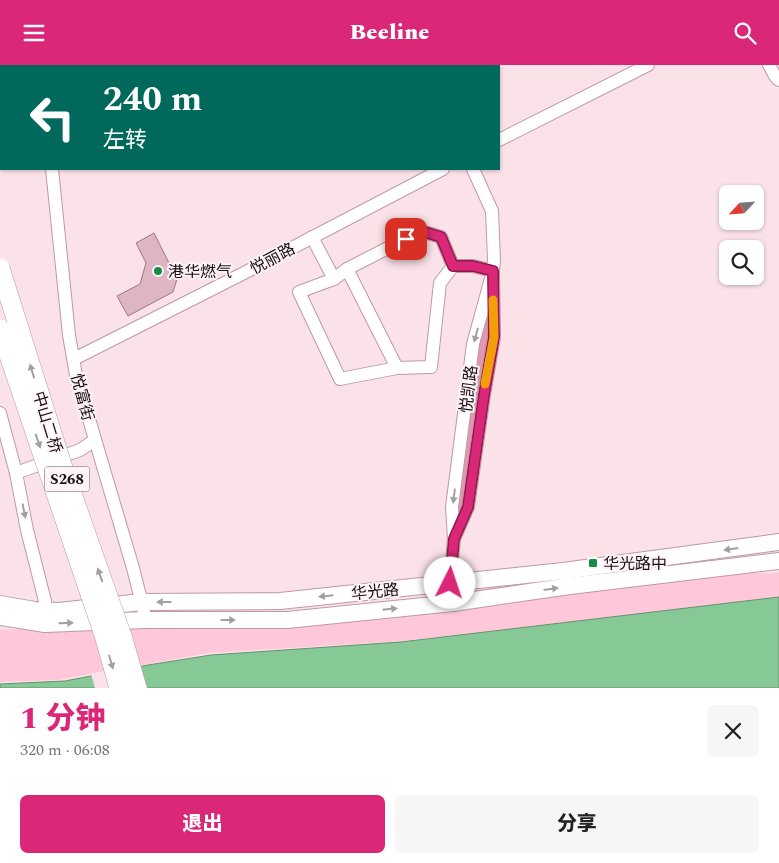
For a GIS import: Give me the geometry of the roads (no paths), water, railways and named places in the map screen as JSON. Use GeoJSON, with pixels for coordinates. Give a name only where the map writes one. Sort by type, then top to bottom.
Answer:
{"type":"FeatureCollection","features":[{"type":"Feature","properties":{"kind":"highway","name":"中山二桥"},"geometry":{"type":"LineString","coordinates":[[0,268],[63,468],[123,639],[137,688]]}},
{"type":"Feature","properties":{"kind":"highway","name":"中山二桥"},"geometry":{"type":"LineString","coordinates":[[0,329],[104,635],[119,688]]}},
{"type":"Feature","properties":{"kind":"main road","name":"华光路"},"geometry":{"type":"LineString","coordinates":[[45,617],[59,611],[141,602],[280,601],[563,571],[779,542]]}},
{"type":"Feature","properties":{"kind":"main road","name":"华光路"},"geometry":{"type":"LineString","coordinates":[[0,617],[287,620],[453,603],[580,585],[779,561]]}},
{"type":"Feature","properties":{"kind":"main road","name":"华光路"},"geometry":{"type":"LineString","coordinates":[[0,604],[35,610],[45,617]]}},
{"type":"Feature","properties":{"kind":"street"},"geometry":{"type":"LineString","coordinates":[[500,139],[648,65]]}},
{"type":"Feature","properties":{"kind":"street"},"geometry":{"type":"LineString","coordinates":[[769,65],[775,77],[779,80]]}},
{"type":"Feature","properties":{"kind":"street","name":"悦富街"},"geometry":{"type":"LineString","coordinates":[[52,170],[69,335],[76,375],[133,568],[146,620]]}},
{"type":"Feature","properties":{"kind":"street","name":"悦丽路"},"geometry":{"type":"LineString","coordinates":[[74,359],[441,170]]}},
{"type":"Feature","properties":{"kind":"street","name":"悦凯路"},"geometry":{"type":"LineString","coordinates":[[454,539],[468,507],[494,337],[492,211],[474,170]]}},
{"type":"Feature","properties":{"kind":"street"},"geometry":{"type":"LineString","coordinates":[[421,231],[441,237],[453,266],[440,283],[431,367],[398,368],[340,379],[299,293],[334,279],[347,269],[421,231]]}},
{"type":"Feature","properties":{"kind":"street"},"geometry":{"type":"LineString","coordinates":[[312,237],[334,279]]}},
{"type":"Feature","properties":{"kind":"street"},"geometry":{"type":"LineString","coordinates":[[453,266],[473,266],[493,271]]}},
{"type":"Feature","properties":{"kind":"street"},"geometry":{"type":"LineString","coordinates":[[347,269],[398,368]]}},
{"type":"Feature","properties":{"kind":"street","name":"悦凯路"},"geometry":{"type":"LineString","coordinates":[[453,603],[450,583],[454,539],[452,507],[473,344],[493,271]]}},
{"type":"Feature","properties":{"kind":"street"},"geometry":{"type":"LineString","coordinates":[[0,413],[16,473],[27,530],[45,601],[45,617]]}},
{"type":"Feature","properties":{"kind":"street"},"geometry":{"type":"LineString","coordinates":[[16,473],[80,450],[95,440]]}},
{"type":"Feature","properties":{"kind":"place","name":"港华燃气"},"geometry":{"type":"Point","coordinates":[158,271]}},
{"type":"Feature","properties":{"kind":"place","name":"华光路中"},"geometry":{"type":"Point","coordinates":[593,563]}}]}
